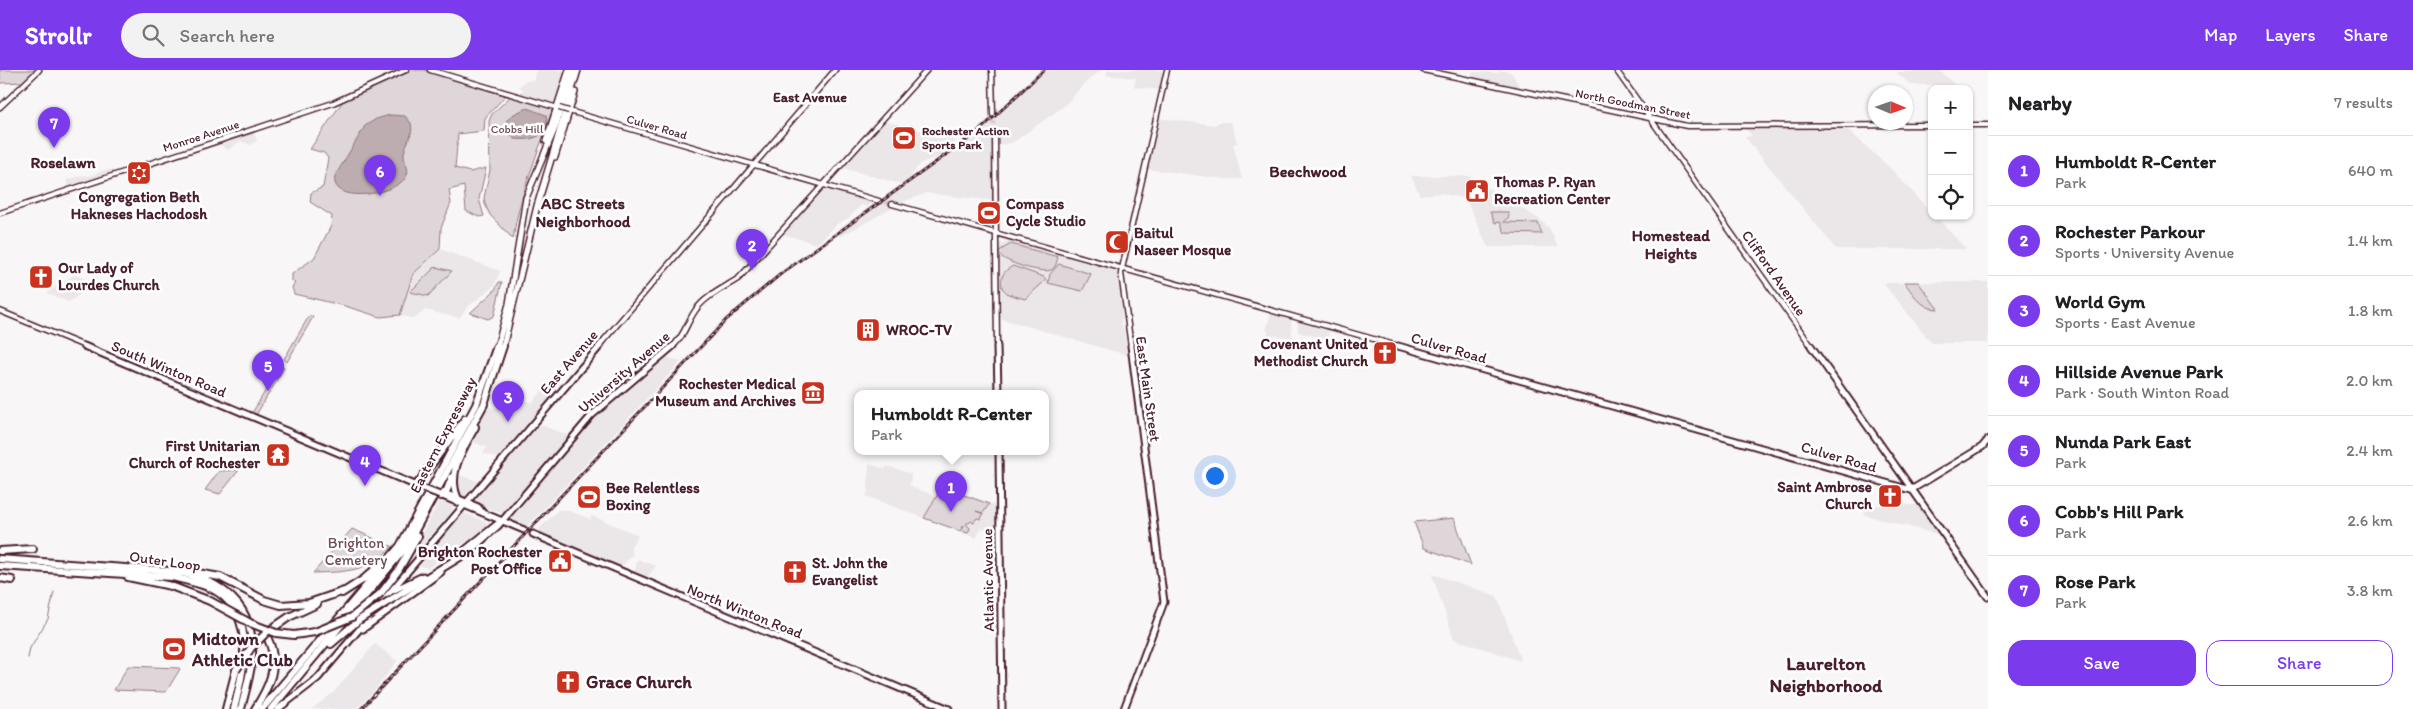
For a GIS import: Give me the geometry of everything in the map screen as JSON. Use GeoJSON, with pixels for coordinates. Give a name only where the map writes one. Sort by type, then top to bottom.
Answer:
{"type":"FeatureCollection","features":[{"type":"Feature","properties":{"kind":"highway"},"geometry":{"type":"LineString","coordinates":[[534,176],[569,70]]}},
{"type":"Feature","properties":{"kind":"highway","name":"Eastern Expressway"},"geometry":{"type":"LineString","coordinates":[[259,708],[383,568],[410,528],[439,469],[481,394],[491,367],[510,300],[522,213],[534,176],[555,128],[573,70]]}},
{"type":"Feature","properties":{"kind":"highway"},"geometry":{"type":"LineString","coordinates":[[541,191],[561,142],[578,70]]}},
{"type":"Feature","properties":{"kind":"highway","name":"Eastern Expressway"},"geometry":{"type":"LineString","coordinates":[[271,709],[397,560],[415,534],[492,386],[512,317],[541,191],[578,70]]}},
{"type":"Feature","properties":{"kind":"highway"},"geometry":{"type":"LineString","coordinates":[[441,495],[448,488],[457,463],[480,417],[492,386]]}},
{"type":"Feature","properties":{"kind":"highway"},"geometry":{"type":"LineString","coordinates":[[425,473],[481,394]]}},
{"type":"Feature","properties":{"kind":"highway"},"geometry":{"type":"LineString","coordinates":[[457,463],[454,486],[461,502]]}},
{"type":"Feature","properties":{"kind":"highway"},"geometry":{"type":"LineString","coordinates":[[88,572],[163,584],[210,602],[250,623],[276,633],[296,635],[315,632],[350,618],[381,593],[408,555],[430,504]]}},
{"type":"Feature","properties":{"kind":"highway"},"geometry":{"type":"LineString","coordinates":[[226,709],[236,670],[251,648],[289,617],[344,592],[377,568],[410,528]]}},
{"type":"Feature","properties":{"kind":"highway"},"geometry":{"type":"LineString","coordinates":[[0,551],[33,549]]}},
{"type":"Feature","properties":{"kind":"highway"},"geometry":{"type":"LineString","coordinates":[[298,677],[340,635],[391,595],[468,552]]}},
{"type":"Feature","properties":{"kind":"highway","name":"Outer Loop"},"geometry":{"type":"LineString","coordinates":[[0,559],[144,569],[199,577],[219,586],[232,596],[244,612],[251,632],[252,655],[242,709]]}},
{"type":"Feature","properties":{"kind":"highway","name":"Outer Loop"},"geometry":{"type":"LineString","coordinates":[[0,566],[182,579],[204,586],[225,599],[239,620],[246,645],[243,674],[234,709]]}},
{"type":"Feature","properties":{"kind":"highway"},"geometry":{"type":"LineString","coordinates":[[144,569],[209,574],[228,580],[264,600],[283,605],[311,603],[344,592]]}},
{"type":"Feature","properties":{"kind":"highway"},"geometry":{"type":"LineString","coordinates":[[0,578],[12,580]]}},
{"type":"Feature","properties":{"kind":"highway"},"geometry":{"type":"LineString","coordinates":[[250,623],[267,636],[274,655],[274,669],[259,708]]}},
{"type":"Feature","properties":{"kind":"main road"},"geometry":{"type":"LineString","coordinates":[[0,107],[39,70]]}},
{"type":"Feature","properties":{"kind":"main road","name":"Monroe Avenue"},"geometry":{"type":"LineString","coordinates":[[0,213],[330,104],[406,70]]}},
{"type":"Feature","properties":{"kind":"main road","name":"Culver Road"},"geometry":{"type":"LineString","coordinates":[[430,70],[879,201]]}},
{"type":"Feature","properties":{"kind":"main road","name":"East Avenue"},"geometry":{"type":"LineString","coordinates":[[278,709],[315,683],[391,595],[405,573],[461,502],[755,166],[835,70]]}},
{"type":"Feature","properties":{"kind":"main road","name":"University Avenue"},"geometry":{"type":"LineString","coordinates":[[354,637],[494,531],[587,421],[673,347],[684,334],[698,305],[739,278],[927,70]]}},
{"type":"Feature","properties":{"kind":"main road"},"geometry":{"type":"LineString","coordinates":[[992,70],[993,115]]}},
{"type":"Feature","properties":{"kind":"main road","name":"East Main Street"},"geometry":{"type":"LineString","coordinates":[[1124,709],[1164,600],[1129,345],[1121,268],[1167,70]]}},
{"type":"Feature","properties":{"kind":"main road","name":"North Goodman Street"},"geometry":{"type":"LineString","coordinates":[[1423,70],[1692,126],[1928,125]]}},
{"type":"Feature","properties":{"kind":"main road","name":"Clifford Avenue"},"geometry":{"type":"LineString","coordinates":[[1616,70],[1988,597]]}},
{"type":"Feature","properties":{"kind":"main road"},"geometry":{"type":"LineString","coordinates":[[1973,125],[1988,125]]}},
{"type":"Feature","properties":{"kind":"main road"},"geometry":{"type":"LineString","coordinates":[[995,136],[997,233],[995,268],[998,390]]}},
{"type":"Feature","properties":{"kind":"main road","name":"Culver Road"},"geometry":{"type":"LineString","coordinates":[[892,204],[1911,490]]}},
{"type":"Feature","properties":{"kind":"main road","name":"South Winton Road"},"geometry":{"type":"LineString","coordinates":[[0,311],[422,488],[461,502],[502,521]]}},
{"type":"Feature","properties":{"kind":"main road"},"geometry":{"type":"LineString","coordinates":[[1911,490],[1982,447],[1988,440]]}},
{"type":"Feature","properties":{"kind":"main road","name":"Atlantic Avenue"},"geometry":{"type":"LineString","coordinates":[[999,455],[1002,709]]}},
{"type":"Feature","properties":{"kind":"main road"},"geometry":{"type":"LineString","coordinates":[[416,485],[425,473]]}},
{"type":"Feature","properties":{"kind":"main road"},"geometry":{"type":"LineString","coordinates":[[502,521],[524,530]]}},
{"type":"Feature","properties":{"kind":"main road","name":"University Avenue"},"geometry":{"type":"LineString","coordinates":[[391,595],[458,555],[502,521]]}},
{"type":"Feature","properties":{"kind":"main road","name":"North Winton Road"},"geometry":{"type":"LineString","coordinates":[[533,534],[949,709]]}},
{"type":"Feature","properties":{"kind":"main road"},"geometry":{"type":"LineString","coordinates":[[405,573],[405,580],[414,581]]}},
{"type":"Feature","properties":{"kind":"shaded area"},"geometry":{"type":"Polygon","coordinates":[[[537,70],[565,70],[555,102],[551,103],[519,94],[524,90],[519,87],[526,81],[534,80],[537,70]]]}},
{"type":"Feature","properties":{"kind":"shaded area"},"geometry":{"type":"Polygon","coordinates":[[[1040,70],[1101,70],[1084,84],[1064,106],[1012,143],[993,145],[994,201],[927,193],[905,201],[841,236],[835,232],[940,156],[921,163],[910,177],[901,184],[843,168],[885,121],[956,140],[948,150],[995,115],[1040,70]]]}},
{"type":"Feature","properties":{"kind":"shaded area"},"geometry":{"type":"Polygon","coordinates":[[[1108,70],[1164,71],[1160,90],[1134,87],[1136,78],[1106,75],[1108,70]]]}},
{"type":"Feature","properties":{"kind":"shaded area"},"geometry":{"type":"Polygon","coordinates":[[[1498,70],[1511,72],[1522,90],[1484,82],[1484,79],[1474,79],[1471,72],[1499,73],[1498,70]]]}},
{"type":"Feature","properties":{"kind":"shaded area"},"geometry":{"type":"Polygon","coordinates":[[[1940,71],[1955,85],[1911,85],[1896,72],[1940,71]]]}},
{"type":"Feature","properties":{"kind":"shaded area"},"geometry":{"type":"Polygon","coordinates":[[[527,108],[546,115],[546,128],[539,136],[527,139],[514,139],[508,133],[506,121],[514,114],[527,108]]]}},
{"type":"Feature","properties":{"kind":"shaded area"},"geometry":{"type":"Polygon","coordinates":[[[390,115],[405,116],[411,123],[411,135],[404,153],[408,170],[407,175],[392,188],[379,192],[353,194],[343,191],[336,185],[335,176],[365,126],[376,119],[390,115]]]}},
{"type":"Feature","properties":{"kind":"shaded area"},"geometry":{"type":"Polygon","coordinates":[[[1157,118],[1215,125],[1219,122],[1231,122],[1237,143],[1233,144],[1242,179],[1225,179],[1147,169],[1157,118]]]}},
{"type":"Feature","properties":{"kind":"shaded area"},"geometry":{"type":"Polygon","coordinates":[[[1845,127],[1894,172],[1928,209],[1928,220],[1939,220],[1966,249],[1836,249],[1745,137],[1752,136],[1745,128],[1845,127]]]}},
{"type":"Feature","properties":{"kind":"shaded area"},"geometry":{"type":"Polygon","coordinates":[[[253,131],[257,141],[250,145],[241,141],[228,150],[220,142],[253,131]]]}},
{"type":"Feature","properties":{"kind":"shaded area"},"geometry":{"type":"Polygon","coordinates":[[[105,170],[114,170],[108,175],[68,187],[66,180],[84,175],[90,176],[105,170]]]}},
{"type":"Feature","properties":{"kind":"shaded area"},"geometry":{"type":"Polygon","coordinates":[[[1411,176],[1468,176],[1539,219],[1549,228],[1558,247],[1488,247],[1466,199],[1441,193],[1420,195],[1411,176]]]}},
{"type":"Feature","properties":{"kind":"shaded area"},"geometry":{"type":"Polygon","coordinates":[[[824,188],[873,201],[867,207],[861,205],[850,217],[837,224],[817,244],[783,234],[824,188]]]}},
{"type":"Feature","properties":{"kind":"shaded area"},"geometry":{"type":"Polygon","coordinates":[[[1011,240],[1116,269],[1122,312],[1121,324],[1124,330],[1127,355],[999,318],[999,244],[1011,240]]]}},
{"type":"Feature","properties":{"kind":"shaded area"},"geometry":{"type":"Polygon","coordinates":[[[440,249],[500,271],[494,286],[469,306],[459,318],[425,310],[414,319],[400,315],[413,274],[440,249]]]}},
{"type":"Feature","properties":{"kind":"shaded area"},"geometry":{"type":"Polygon","coordinates":[[[74,275],[96,283],[69,302],[47,293],[74,275]]]}},
{"type":"Feature","properties":{"kind":"shaded area"},"geometry":{"type":"Polygon","coordinates":[[[1988,282],[1988,343],[1932,343],[1883,283],[1988,282]]]}},
{"type":"Feature","properties":{"kind":"shaded area"},"geometry":{"type":"Polygon","coordinates":[[[1271,312],[1291,319],[1292,338],[1268,335],[1268,331],[1266,331],[1271,312]]]}},
{"type":"Feature","properties":{"kind":"shaded area"},"geometry":{"type":"Polygon","coordinates":[[[1298,320],[1330,329],[1327,339],[1298,332],[1298,320]]]}},
{"type":"Feature","properties":{"kind":"shaded area"},"geometry":{"type":"Polygon","coordinates":[[[668,357],[681,362],[542,511],[525,528],[510,519],[593,418],[668,357]]]}},
{"type":"Feature","properties":{"kind":"shaded area"},"geometry":{"type":"Polygon","coordinates":[[[548,389],[556,392],[499,458],[483,453],[487,447],[470,441],[488,407],[497,409],[509,396],[532,403],[543,390],[548,389]]]}},
{"type":"Feature","properties":{"kind":"shaded area"},"geometry":{"type":"Polygon","coordinates":[[[538,424],[568,437],[504,514],[471,503],[471,500],[538,424]]]}},
{"type":"Feature","properties":{"kind":"shaded area"},"geometry":{"type":"Polygon","coordinates":[[[869,464],[885,469],[887,466],[911,474],[910,486],[935,496],[941,486],[997,506],[997,533],[982,528],[976,538],[866,496],[868,491],[869,464]]]}},
{"type":"Feature","properties":{"kind":"shaded area"},"geometry":{"type":"Polygon","coordinates":[[[456,474],[478,481],[465,496],[458,494],[456,474]]]}},
{"type":"Feature","properties":{"kind":"shaded area"},"geometry":{"type":"Polygon","coordinates":[[[439,501],[451,505],[453,510],[414,556],[411,554],[439,501]]]}},
{"type":"Feature","properties":{"kind":"shaded area"},"geometry":{"type":"Polygon","coordinates":[[[1863,501],[1876,505],[1920,505],[1940,535],[1865,515],[1863,501]]]}},
{"type":"Feature","properties":{"kind":"shaded area"},"geometry":{"type":"Polygon","coordinates":[[[558,510],[567,510],[590,519],[592,516],[638,535],[630,548],[633,554],[623,565],[618,565],[540,532],[539,529],[558,510]]]}},
{"type":"Feature","properties":{"kind":"shaded area"},"geometry":{"type":"Polygon","coordinates":[[[462,512],[491,524],[474,539],[462,544],[428,568],[418,565],[462,512]]]}},
{"type":"Feature","properties":{"kind":"shaded area"},"geometry":{"type":"Polygon","coordinates":[[[638,559],[656,566],[646,579],[634,572],[638,559]]]}},
{"type":"Feature","properties":{"kind":"shaded area"},"geometry":{"type":"Polygon","coordinates":[[[1432,574],[1497,596],[1521,661],[1454,639],[1432,574]]]}},
{"type":"Feature","properties":{"kind":"shaded area"},"geometry":{"type":"Polygon","coordinates":[[[375,644],[397,661],[374,691],[356,709],[312,709],[333,693],[375,644]]]}},
{"type":"Feature","properties":{"kind":"green space"},"geometry":{"type":"Polygon","coordinates":[[[0,70],[35,70],[23,82],[0,83],[0,70]]]}},
{"type":"Feature","properties":{"kind":"green space"},"geometry":{"type":"Polygon","coordinates":[[[409,70],[424,70],[506,95],[485,118],[484,131],[458,134],[455,168],[470,172],[486,168],[479,199],[484,216],[479,217],[466,211],[464,186],[449,190],[451,203],[441,228],[440,249],[413,274],[400,315],[380,317],[345,306],[294,294],[292,287],[295,283],[292,281],[292,274],[314,258],[331,226],[332,216],[310,202],[311,193],[323,187],[328,158],[324,153],[310,149],[343,101],[409,70]]]}},
{"type":"Feature","properties":{"kind":"green space","name":"Cobbs Hill"},"geometry":{"type":"Polygon","coordinates":[[[511,96],[553,108],[525,189],[513,239],[490,215],[484,198],[490,170],[489,121],[492,114],[511,96]]]}},
{"type":"Feature","properties":{"kind":"green space"},"geometry":{"type":"Polygon","coordinates":[[[1490,212],[1508,212],[1509,217],[1503,222],[1538,223],[1542,234],[1505,233],[1500,222],[1495,223],[1490,212]]]}},
{"type":"Feature","properties":{"kind":"green space"},"geometry":{"type":"Polygon","coordinates":[[[1011,244],[1058,257],[1055,266],[1051,270],[1040,270],[1023,266],[1002,257],[999,251],[1011,244]]]}},
{"type":"Feature","properties":{"kind":"green space"},"geometry":{"type":"Polygon","coordinates":[[[1059,264],[1091,274],[1082,291],[1048,283],[1050,274],[1059,264]]]}},
{"type":"Feature","properties":{"kind":"green space"},"geometry":{"type":"Polygon","coordinates":[[[1013,266],[1044,277],[1046,280],[1025,299],[1008,294],[1002,288],[1001,281],[1005,272],[1013,266]]]}},
{"type":"Feature","properties":{"kind":"green space"},"geometry":{"type":"Polygon","coordinates":[[[435,267],[452,271],[428,296],[410,292],[435,267]]]}},
{"type":"Feature","properties":{"kind":"green space"},"geometry":{"type":"Polygon","coordinates":[[[499,282],[502,282],[494,316],[488,319],[470,313],[494,291],[499,282]]]}},
{"type":"Feature","properties":{"kind":"green space"},"geometry":{"type":"Polygon","coordinates":[[[1904,282],[1918,282],[1938,309],[1927,307],[1923,304],[1904,282]]]}},
{"type":"Feature","properties":{"kind":"green space"},"geometry":{"type":"Polygon","coordinates":[[[309,316],[313,317],[287,362],[284,359],[309,316]]]}},
{"type":"Feature","properties":{"kind":"green space"},"geometry":{"type":"Polygon","coordinates":[[[281,365],[284,368],[256,415],[252,413],[281,365]]]}},
{"type":"Feature","properties":{"kind":"green space"},"geometry":{"type":"Polygon","coordinates":[[[239,470],[220,494],[205,490],[219,471],[239,470]]]}},
{"type":"Feature","properties":{"kind":"green space"},"geometry":{"type":"Polygon","coordinates":[[[942,487],[989,504],[983,513],[976,511],[983,514],[981,519],[977,518],[974,522],[966,524],[970,528],[968,533],[962,531],[964,525],[960,531],[924,518],[942,487]]]}},
{"type":"Feature","properties":{"kind":"green space"},"geometry":{"type":"Polygon","coordinates":[[[1454,518],[1471,565],[1424,548],[1414,522],[1454,518]]]}},
{"type":"Feature","properties":{"kind":"green space","name":"Brighton Cemetery"},"geometry":{"type":"Polygon","coordinates":[[[352,529],[373,538],[380,544],[392,546],[384,555],[366,566],[346,571],[313,573],[352,529]]]}},
{"type":"Feature","properties":{"kind":"green space"},"geometry":{"type":"Polygon","coordinates":[[[128,666],[180,669],[166,692],[114,690],[128,666]]]}},
{"type":"Feature","properties":{"kind":"waterway"},"geometry":{"type":"LineString","coordinates":[[28,658],[30,648],[48,619],[54,592]]}},
{"type":"Feature","properties":{"kind":"tunnel"},"geometry":{"type":"LineString","coordinates":[[993,115],[995,136]]}},
{"type":"Feature","properties":{"kind":"tunnel"},"geometry":{"type":"LineString","coordinates":[[879,201],[892,204]]}},
{"type":"Feature","properties":{"kind":"tunnel"},"geometry":{"type":"LineString","coordinates":[[524,530],[533,534]]}},
{"type":"Feature","properties":{"kind":"railway"},"geometry":{"type":"LineString","coordinates":[[361,709],[726,320],[782,273],[979,131],[1044,70]]}},
{"type":"Feature","properties":{"kind":"place","name":"Rochester Action Sports Park"},"geometry":{"type":"Point","coordinates":[904,138]}},
{"type":"Feature","properties":{"kind":"place","name":"Rose Park"},"geometry":{"type":"Point","coordinates":[54,148]}},
{"type":"Feature","properties":{"kind":"place","name":"Congregation Beth Hakneses Hachodosh"},"geometry":{"type":"Point","coordinates":[139,173]}},
{"type":"Feature","properties":{"kind":"place","name":"Thomas P. Ryan Recreation Center"},"geometry":{"type":"Point","coordinates":[1477,191]}},
{"type":"Feature","properties":{"kind":"place","name":"Cobb's Hill Park"},"geometry":{"type":"Point","coordinates":[380,196]}},
{"type":"Feature","properties":{"kind":"place","name":"Compass Cycle Studio"},"geometry":{"type":"Point","coordinates":[989,213]}},
{"type":"Feature","properties":{"kind":"place","name":"Baitul Naseer Mosque"},"geometry":{"type":"Point","coordinates":[1117,242]}},
{"type":"Feature","properties":{"kind":"place","name":"Rochester Parkour"},"geometry":{"type":"Point","coordinates":[752,270]}},
{"type":"Feature","properties":{"kind":"place","name":"Our Lady of Lourdes Church"},"geometry":{"type":"Point","coordinates":[41,277]}},
{"type":"Feature","properties":{"kind":"place","name":"WROC-TV"},"geometry":{"type":"Point","coordinates":[868,330]}},
{"type":"Feature","properties":{"kind":"place","name":"Covenant United Methodist Church"},"geometry":{"type":"Point","coordinates":[1385,353]}},
{"type":"Feature","properties":{"kind":"place","name":"Nunda Park East"},"geometry":{"type":"Point","coordinates":[268,391]}},
{"type":"Feature","properties":{"kind":"place","name":"Rochester Medical Museum and Archives"},"geometry":{"type":"Point","coordinates":[813,393]}},
{"type":"Feature","properties":{"kind":"place","name":"World Gym"},"geometry":{"type":"Point","coordinates":[508,422]}},
{"type":"Feature","properties":{"kind":"place","name":"First Unitarian Church of Rochester"},"geometry":{"type":"Point","coordinates":[278,455]}},
{"type":"Feature","properties":{"kind":"place","name":"Hillside Avenue Park"},"geometry":{"type":"Point","coordinates":[365,486]}},
{"type":"Feature","properties":{"kind":"place","name":"Saint Ambrose Church"},"geometry":{"type":"Point","coordinates":[1890,496]}},
{"type":"Feature","properties":{"kind":"place","name":"Bee Relentless Boxing"},"geometry":{"type":"Point","coordinates":[589,497]}},
{"type":"Feature","properties":{"kind":"place","name":"Humboldt R-Center"},"geometry":{"type":"Point","coordinates":[951,512]}},
{"type":"Feature","properties":{"kind":"place","name":"Brighton Rochester Post Office"},"geometry":{"type":"Point","coordinates":[560,561]}},
{"type":"Feature","properties":{"kind":"place","name":"St. John the Evangelist"},"geometry":{"type":"Point","coordinates":[795,572]}},
{"type":"Feature","properties":{"kind":"place","name":"Midtown Athletic Club"},"geometry":{"type":"Point","coordinates":[174,649]}},
{"type":"Feature","properties":{"kind":"place","name":"Grace Church"},"geometry":{"type":"Point","coordinates":[568,682]}},
{"type":"Feature","properties":{"kind":"district","name":"East Avenue"},"geometry":{"type":"Point","coordinates":[810,97]}},
{"type":"Feature","properties":{"kind":"district","name":"Roselawn"},"geometry":{"type":"Point","coordinates":[63,162]}},
{"type":"Feature","properties":{"kind":"district","name":"Beechwood"},"geometry":{"type":"Point","coordinates":[1308,171]}},
{"type":"Feature","properties":{"kind":"district","name":"ABC Streets Neighborhood"},"geometry":{"type":"Point","coordinates":[583,212]}},
{"type":"Feature","properties":{"kind":"district","name":"Homestead Heights"},"geometry":{"type":"Point","coordinates":[1671,244]}},
{"type":"Feature","properties":{"kind":"district","name":"Laurelton Neighborhood"},"geometry":{"type":"Point","coordinates":[1826,674]}}]}
